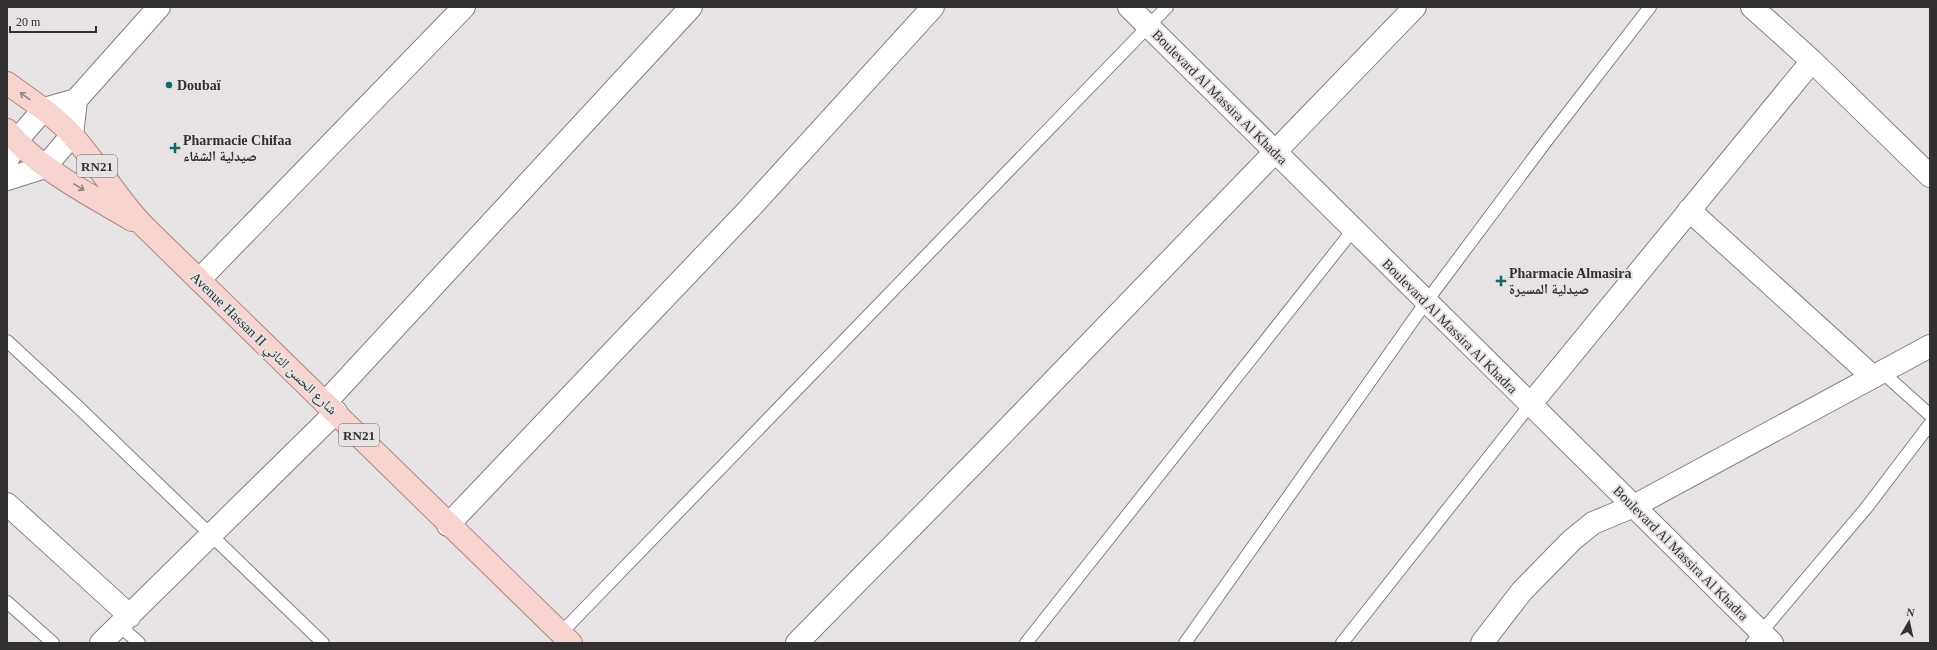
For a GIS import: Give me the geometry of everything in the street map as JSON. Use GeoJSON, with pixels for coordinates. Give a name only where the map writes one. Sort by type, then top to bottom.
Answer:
{"type":"FeatureCollection","features":[{"type":"Feature","properties":{"kind":"main road","name":"Avenue Hassan II شارع الحسن الثاني"},"geometry":{"type":"LineString","coordinates":[[7,83],[44,109],[72,135],[145,228],[330,407],[448,525],[566,638]]}},
{"type":"Feature","properties":{"kind":"main road","name":"Avenue Hassan II شارع الحسن الثاني"},"geometry":{"type":"LineString","coordinates":[[11,135],[46,167],[145,228]]}},
{"type":"Feature","properties":{"kind":"street"},"geometry":{"type":"LineString","coordinates":[[7,161],[11,135],[44,109],[76,100],[160,7]]}},
{"type":"Feature","properties":{"kind":"street"},"geometry":{"type":"LineString","coordinates":[[198,280],[464,7]]}},
{"type":"Feature","properties":{"kind":"street"},"geometry":{"type":"LineString","coordinates":[[101,643],[211,534],[330,407],[691,7]]}},
{"type":"Feature","properties":{"kind":"street"},"geometry":{"type":"LineString","coordinates":[[448,525],[750,208],[933,7]]}},
{"type":"Feature","properties":{"kind":"street","name":"Boulevard Al Massira Al Khadra"},"geometry":{"type":"LineString","coordinates":[[1129,7],[1530,405],[1634,506],[1762,639]]}},
{"type":"Feature","properties":{"kind":"street"},"geometry":{"type":"LineString","coordinates":[[797,643],[1275,153],[1415,7]]}},
{"type":"Feature","properties":{"kind":"street"},"geometry":{"type":"LineString","coordinates":[[1752,7],[1812,61],[1930,176]]}},
{"type":"Feature","properties":{"kind":"street"},"geometry":{"type":"LineString","coordinates":[[1530,405],[1688,210],[1812,61]]}},
{"type":"Feature","properties":{"kind":"street"},"geometry":{"type":"LineString","coordinates":[[7,179],[46,167],[72,135],[76,100]]}},
{"type":"Feature","properties":{"kind":"street"},"geometry":{"type":"LineString","coordinates":[[1688,210],[1878,375]]}},
{"type":"Feature","properties":{"kind":"street"},"geometry":{"type":"LineString","coordinates":[[1482,643],[1522,591],[1572,540],[1593,523],[1634,506],[1930,346]]}},
{"type":"Feature","properties":{"kind":"street"},"geometry":{"type":"LineString","coordinates":[[7,504],[125,620]]}},
{"type":"Feature","properties":{"kind":"lane"},"geometry":{"type":"LineString","coordinates":[[566,638],[1167,7]]}},
{"type":"Feature","properties":{"kind":"lane"},"geometry":{"type":"LineString","coordinates":[[1185,643],[1426,302],[1547,140],[1650,7]]}},
{"type":"Feature","properties":{"kind":"lane"},"geometry":{"type":"LineString","coordinates":[[1026,643],[1353,230]]}},
{"type":"Feature","properties":{"kind":"lane"},"geometry":{"type":"LineString","coordinates":[[7,341],[211,534],[323,643]]}},
{"type":"Feature","properties":{"kind":"lane"},"geometry":{"type":"LineString","coordinates":[[1878,375],[1930,415]]}},
{"type":"Feature","properties":{"kind":"lane"},"geometry":{"type":"LineString","coordinates":[[1342,643],[1530,405]]}},
{"type":"Feature","properties":{"kind":"lane"},"geometry":{"type":"LineString","coordinates":[[1762,639],[1867,507],[1930,424]]}},
{"type":"Feature","properties":{"kind":"lane"},"geometry":{"type":"LineString","coordinates":[[7,602],[53,643]]}},
{"type":"Feature","properties":{"kind":"lane"},"geometry":{"type":"LineString","coordinates":[[125,620],[139,643]]}},
{"type":"Feature","properties":{"kind":"place","name":"Doubaï"},"geometry":{"type":"Point","coordinates":[169,85]}},
{"type":"Feature","properties":{"kind":"place","name":"Pharmacie Chifaa صيدلية الشفاء"},"geometry":{"type":"Point","coordinates":[175,148]}},
{"type":"Feature","properties":{"kind":"place","name":"Pharmacie Almasira صيدلية المسيرة"},"geometry":{"type":"Point","coordinates":[1501,281]}}]}
